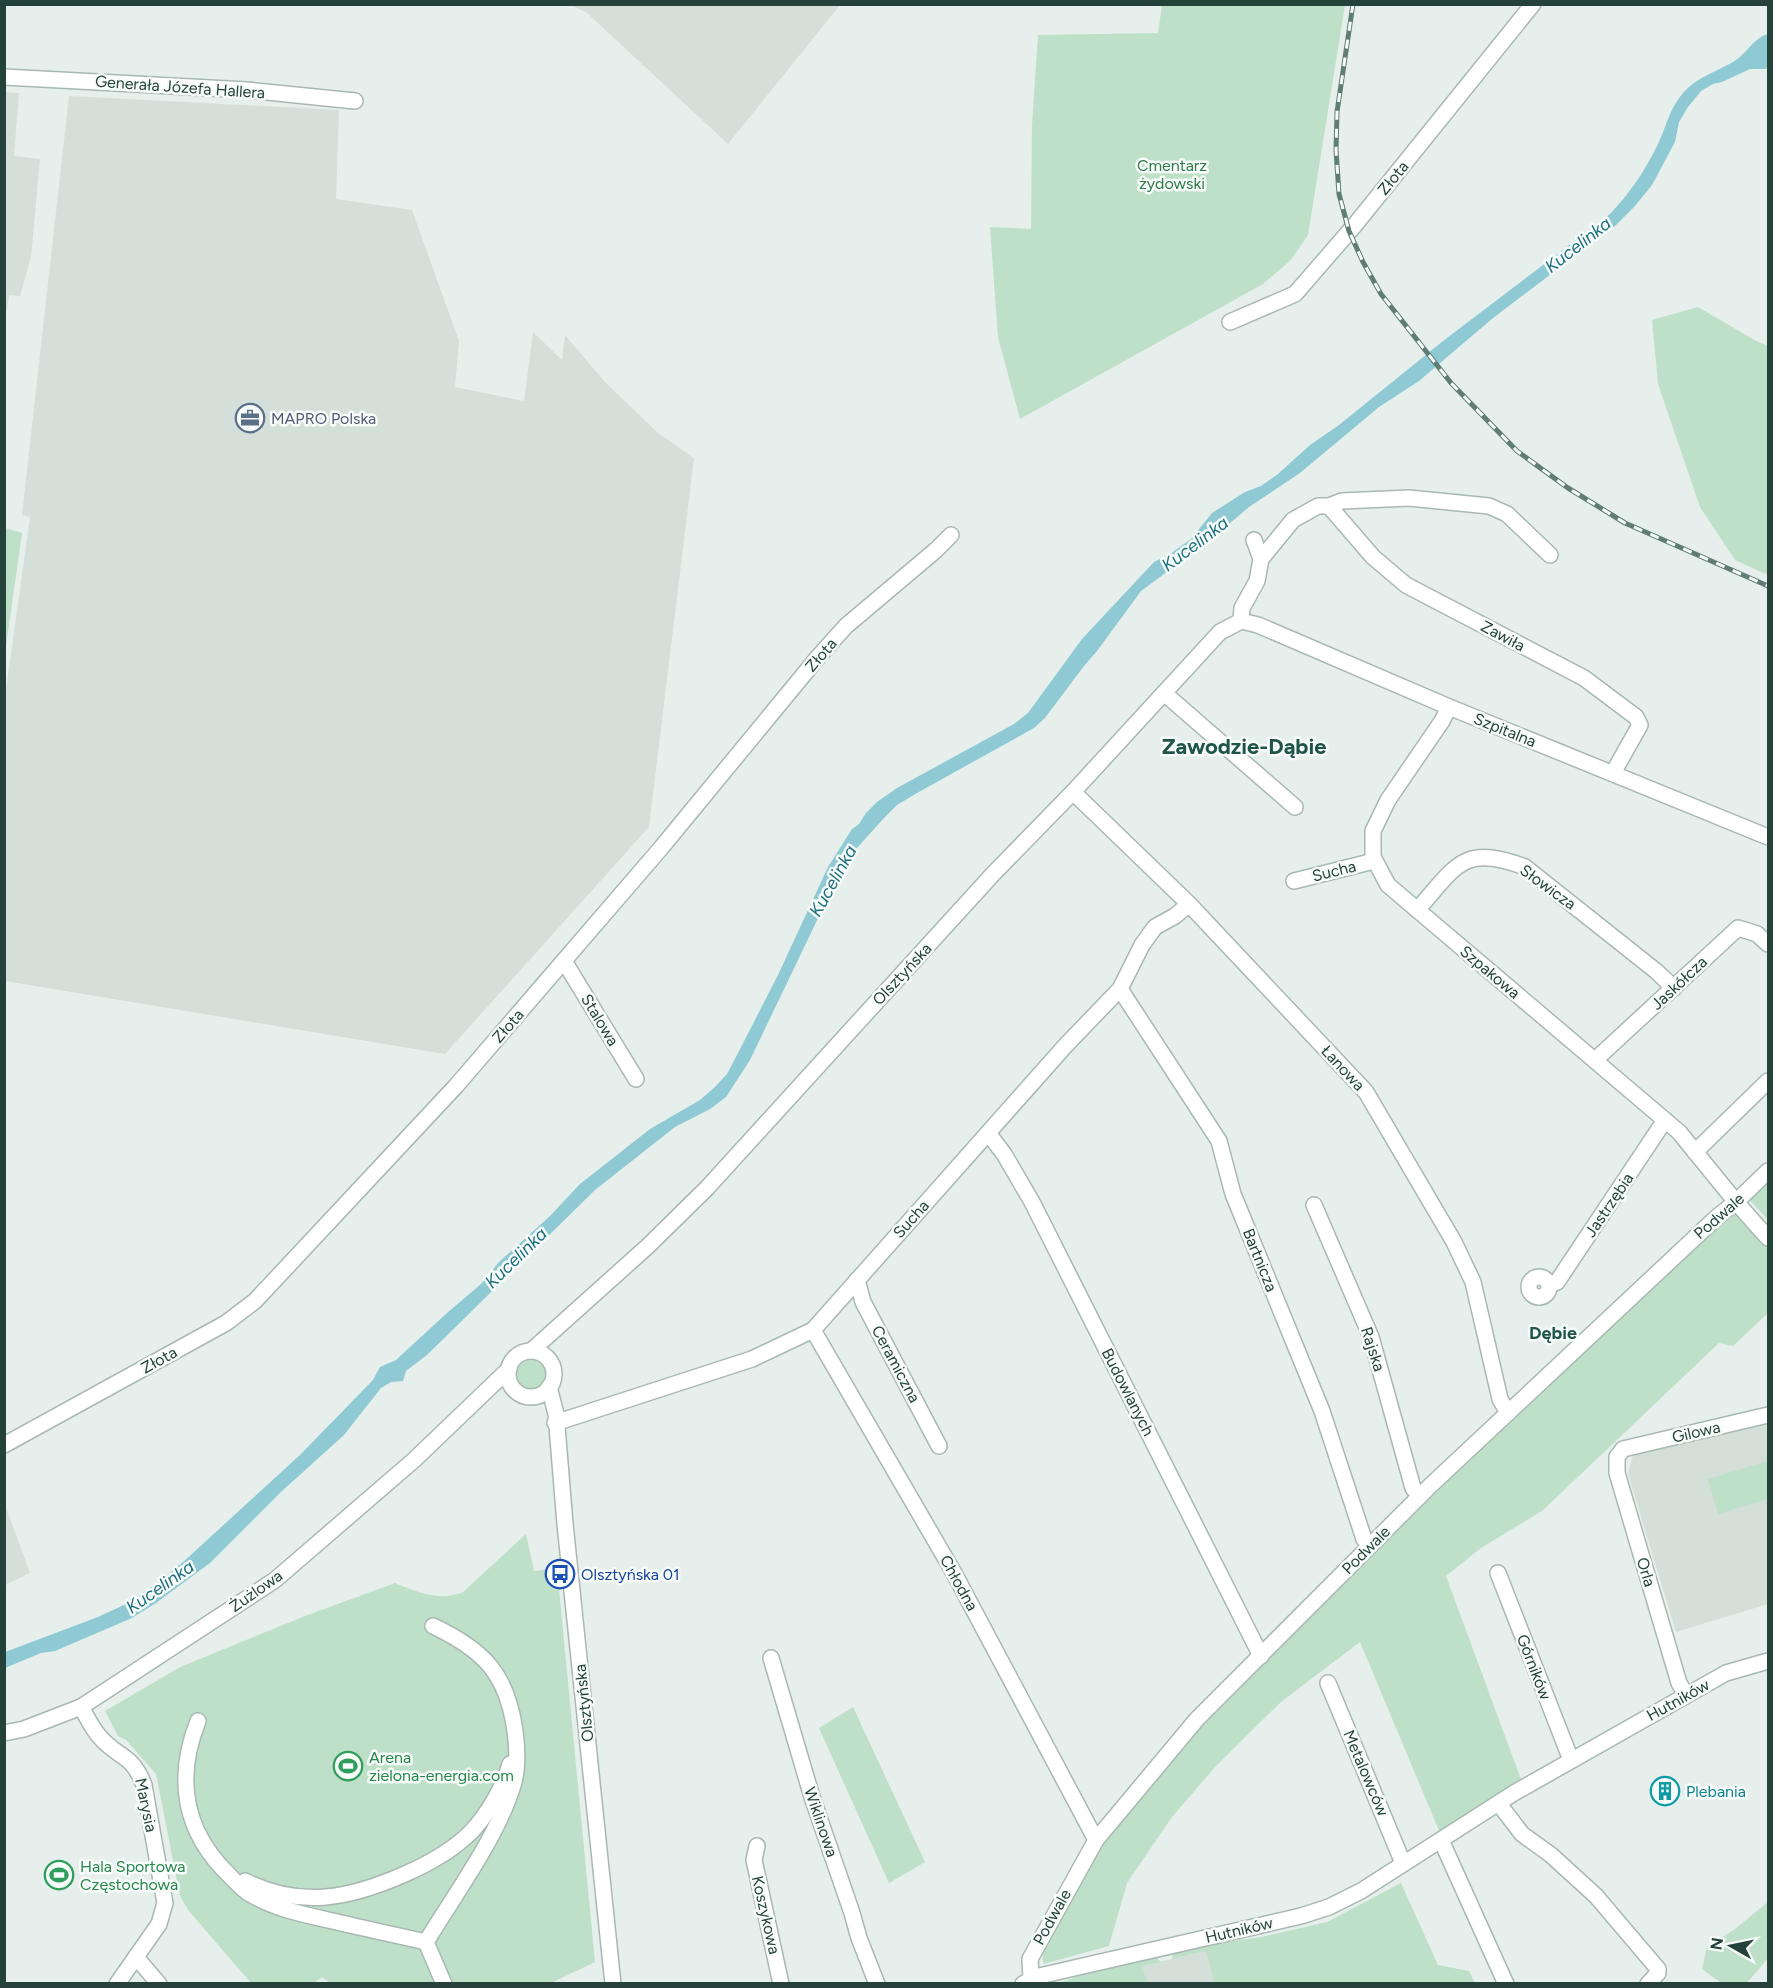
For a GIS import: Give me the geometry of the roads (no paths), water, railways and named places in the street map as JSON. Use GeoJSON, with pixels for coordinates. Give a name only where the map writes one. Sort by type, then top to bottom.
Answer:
{"type":"FeatureCollection","features":[{"type":"Feature","properties":{"kind":"street","name":"Złota"},"geometry":{"type":"LineString","coordinates":[[1230,322],[1295,294],[1354,226],[1533,4]]}},
{"type":"Feature","properties":{"kind":"street","name":"Generała Józefa Hallera"},"geometry":{"type":"LineString","coordinates":[[4,76],[247,90],[355,101]]}},
{"type":"Feature","properties":{"kind":"street"},"geometry":{"type":"LineString","coordinates":[[1241,621],[1242,608],[1257,580],[1261,559],[1293,520],[1318,506],[1329,506],[1342,501],[1408,498],[1489,506],[1507,514],[1550,555]]}},
{"type":"Feature","properties":{"kind":"street","name":"Zawiła"},"geometry":{"type":"LineString","coordinates":[[1329,506],[1372,557],[1406,585],[1584,678],[1635,717],[1640,725],[1613,773]]}},
{"type":"Feature","properties":{"kind":"street","name":"Złota"},"geometry":{"type":"LineString","coordinates":[[4,1445],[226,1323],[255,1300],[456,1086],[661,848],[846,626],[951,535]]}},
{"type":"Feature","properties":{"kind":"street"},"geometry":{"type":"LineString","coordinates":[[1254,540],[1261,559]]}},
{"type":"Feature","properties":{"kind":"street","name":"Szpitalna"},"geometry":{"type":"LineString","coordinates":[[1241,621],[1258,625],[1449,707],[1768,837]]}},
{"type":"Feature","properties":{"kind":"street","name":"Olsztyńska"},"geometry":{"type":"LineString","coordinates":[[531,1351],[562,1326],[672,1224],[993,874],[1073,792],[1220,632],[1241,621]]}},
{"type":"Feature","properties":{"kind":"street"},"geometry":{"type":"LineString","coordinates":[[1164,693],[1295,807]]}},
{"type":"Feature","properties":{"kind":"street","name":"Szpakowa"},"geometry":{"type":"LineString","coordinates":[[1449,707],[1442,721],[1388,800],[1373,831],[1374,861],[1388,885],[1679,1132],[1768,1239]]}},
{"type":"Feature","properties":{"kind":"street","name":"Łanowa"},"geometry":{"type":"LineString","coordinates":[[1073,792],[1189,904],[1366,1092],[1454,1242],[1473,1282],[1500,1399],[1508,1413]]}},
{"type":"Feature","properties":{"kind":"street","name":"Słowicza"},"geometry":{"type":"LineString","coordinates":[[1417,910],[1461,863],[1474,857],[1503,859],[1525,867],[1674,987]]}},
{"type":"Feature","properties":{"kind":"street","name":"Sucha"},"geometry":{"type":"LineString","coordinates":[[1294,881],[1374,861]]}},
{"type":"Feature","properties":{"kind":"street","name":"Sucha"},"geometry":{"type":"LineString","coordinates":[[555,1423],[752,1359],[813,1330],[1066,1045],[1120,989],[1142,945],[1155,927],[1175,916],[1189,904]]}},
{"type":"Feature","properties":{"kind":"street","name":"Jaskółcza"},"geometry":{"type":"LineString","coordinates":[[1594,1060],[1738,928],[1757,934],[1768,944]]}},
{"type":"Feature","properties":{"kind":"street","name":"Stalowa"},"geometry":{"type":"LineString","coordinates":[[564,961],[636,1079]]}},
{"type":"Feature","properties":{"kind":"street","name":"Bartnicza"},"geometry":{"type":"LineString","coordinates":[[1120,989],[1219,1141],[1233,1194],[1322,1411],[1364,1539],[1370,1546]]}},
{"type":"Feature","properties":{"kind":"street"},"geometry":{"type":"LineString","coordinates":[[1695,1152],[1768,1082]]}},
{"type":"Feature","properties":{"kind":"street","name":"Jastrzębia"},"geometry":{"type":"LineString","coordinates":[[1549,1285],[1557,1282],[1665,1120]]}},
{"type":"Feature","properties":{"kind":"street","name":"Budowlanych"},"geometry":{"type":"LineString","coordinates":[[988,1133],[1004,1154],[1032,1202],[1262,1656]]}},
{"type":"Feature","properties":{"kind":"street","name":"Podwale"},"geometry":{"type":"LineString","coordinates":[[1027,1981],[1030,1959],[1096,1840],[1197,1719],[1420,1496],[1716,1217],[1736,1202],[1768,1171]]}},
{"type":"Feature","properties":{"kind":"street","name":"Rajska"},"geometry":{"type":"LineString","coordinates":[[1314,1205],[1371,1337],[1413,1488],[1420,1496]]}},
{"type":"Feature","properties":{"kind":"street","name":"Ceramiczna"},"geometry":{"type":"LineString","coordinates":[[857,1280],[863,1302],[939,1446]]}},
{"type":"Feature","properties":{"kind":"street","name":"Olsztyńska"},"geometry":{"type":"LineString","coordinates":[[550,1362],[562,1326]]}},
{"type":"Feature","properties":{"kind":"street","name":"Chłodna"},"geometry":{"type":"LineString","coordinates":[[813,1330],[954,1573],[1096,1840]]}},
{"type":"Feature","properties":{"kind":"street"},"geometry":{"type":"LineString","coordinates":[[531,1351],[539,1353],[550,1362],[554,1376],[549,1387],[542,1394],[528,1397],[515,1390],[511,1384],[509,1369],[517,1356],[531,1351]]}},
{"type":"Feature","properties":{"kind":"street","name":"Żużlowa"},"geometry":{"type":"LineString","coordinates":[[4,1733],[24,1729],[81,1707],[275,1580],[414,1460],[509,1369]]}},
{"type":"Feature","properties":{"kind":"street","name":"Olsztyńska"},"geometry":{"type":"LineString","coordinates":[[549,1387],[555,1406],[613,1983]]}},
{"type":"Feature","properties":{"kind":"street","name":"Żużlowa"},"geometry":{"type":"LineString","coordinates":[[476,1401],[515,1390]]}},
{"type":"Feature","properties":{"kind":"street","name":"Olsztyńska"},"geometry":{"type":"LineString","coordinates":[[536,1396],[555,1423]]}},
{"type":"Feature","properties":{"kind":"street","name":"Gilowa"},"geometry":{"type":"LineString","coordinates":[[1623,1449],[1768,1415]]}},
{"type":"Feature","properties":{"kind":"street","name":"Orla"},"geometry":{"type":"LineString","coordinates":[[1623,1449],[1617,1457],[1617,1473],[1679,1683],[1686,1695]]}},
{"type":"Feature","properties":{"kind":"street","name":"Górników"},"geometry":{"type":"LineString","coordinates":[[1498,1573],[1571,1761]]}},
{"type":"Feature","properties":{"kind":"street"},"geometry":{"type":"LineString","coordinates":[[426,1942],[496,1827],[515,1780],[516,1742],[513,1714],[507,1695],[492,1668],[467,1643],[433,1626]]}},
{"type":"Feature","properties":{"kind":"street","name":"Wiklinowa"},"geometry":{"type":"LineString","coordinates":[[771,1658],[812,1797],[859,1938],[877,1983]]}},
{"type":"Feature","properties":{"kind":"street","name":"Hutników"},"geometry":{"type":"LineString","coordinates":[[1027,1981],[1301,1916],[1329,1907],[1361,1891],[1499,1804],[1686,1695],[1726,1673],[1768,1661]]}},
{"type":"Feature","properties":{"kind":"street","name":"Metalowców"},"geometry":{"type":"LineString","coordinates":[[1328,1683],[1403,1863]]}},
{"type":"Feature","properties":{"kind":"street","name":"Marysia"},"geometry":{"type":"LineString","coordinates":[[81,1707],[98,1735],[131,1760],[139,1772],[144,1785],[165,1903],[159,1924],[117,1983]]}},
{"type":"Feature","properties":{"kind":"street"},"geometry":{"type":"LineString","coordinates":[[198,1721],[187,1758],[185,1778],[188,1806],[193,1824],[211,1855],[222,1868],[248,1893],[286,1910],[426,1942]]}},
{"type":"Feature","properties":{"kind":"street"},"geometry":{"type":"LineString","coordinates":[[222,1868],[255,1886],[304,1898],[340,1897],[386,1883],[434,1859],[471,1832],[497,1795],[507,1773],[516,1742]]}},
{"type":"Feature","properties":{"kind":"street"},"geometry":{"type":"LineString","coordinates":[[1499,1804],[1522,1834],[1534,1845],[1551,1855],[1596,1896],[1658,1969],[1658,1973],[1648,1983]]}},
{"type":"Feature","properties":{"kind":"street"},"geometry":{"type":"LineString","coordinates":[[1441,1840],[1506,1983]]}},
{"type":"Feature","properties":{"kind":"street","name":"Koszykowa"},"geometry":{"type":"LineString","coordinates":[[757,1846],[753,1860],[781,1983]]}},
{"type":"Feature","properties":{"kind":"street"},"geometry":{"type":"LineString","coordinates":[[426,1942],[444,1983]]}},
{"type":"Feature","properties":{"kind":"street"},"geometry":{"type":"LineString","coordinates":[[136,1957],[159,1983]]}},
{"type":"Feature","properties":{"kind":"water","name":"Kucelinka"},"geometry":{"type":"Polygon","coordinates":[[[1768,34],[1768,66],[1766,69],[1750,69],[1701,91],[1679,122],[1675,142],[1652,185],[1615,226],[1493,318],[1419,381],[1379,407],[1300,473],[1249,507],[1209,541],[1141,591],[1045,718],[1034,728],[917,793],[897,805],[885,817],[846,860],[750,1060],[726,1097],[710,1109],[675,1127],[595,1190],[427,1355],[406,1371],[403,1381],[391,1382],[381,1388],[344,1435],[282,1491],[210,1563],[132,1618],[55,1651],[41,1653],[5,1668],[5,1652],[126,1604],[182,1563],[300,1455],[373,1380],[380,1367],[396,1360],[481,1284],[499,1262],[550,1216],[580,1184],[650,1129],[700,1100],[714,1088],[727,1074],[738,1053],[778,975],[828,867],[852,829],[877,802],[897,788],[1014,724],[1028,713],[1082,639],[1154,562],[1191,539],[1212,513],[1278,474],[1310,445],[1339,425],[1443,341],[1610,214],[1630,190],[1647,164],[1671,112],[1688,87],[1738,59],[1758,39],[1768,34]]]}},
{"type":"Feature","properties":{"kind":"railway"},"geometry":{"type":"LineString","coordinates":[[1353,4],[1337,112],[1336,150],[1339,194],[1349,231],[1381,294],[1451,383],[1517,451],[1568,488],[1625,523],[1768,586]]}},
{"type":"Feature","properties":{"kind":"place","name":"MAPRO Polska"},"geometry":{"type":"Point","coordinates":[250,418]}},
{"type":"Feature","properties":{"kind":"place","name":"Olsztyńska 01"},"geometry":{"type":"Point","coordinates":[560,1574]}},
{"type":"Feature","properties":{"kind":"place","name":"Arena zielona-energia.com"},"geometry":{"type":"Point","coordinates":[348,1766]}},
{"type":"Feature","properties":{"kind":"place","name":"Plebania"},"geometry":{"type":"Point","coordinates":[1665,1791]}},
{"type":"Feature","properties":{"kind":"place","name":"Hala Sportowa Częstochowa"},"geometry":{"type":"Point","coordinates":[59,1875]}},
{"type":"Feature","properties":{"kind":"district","name":"Zawodzie-Dąbie"},"geometry":{"type":"Point","coordinates":[1244,746]}},
{"type":"Feature","properties":{"kind":"district","name":"Dębie"},"geometry":{"type":"Point","coordinates":[1553,1333]}},
{"type":"Feature","properties":{"kind":"park label","name":"Cmentarz żydowski"},"geometry":{"type":"Point","coordinates":[1172,174]}}]}
